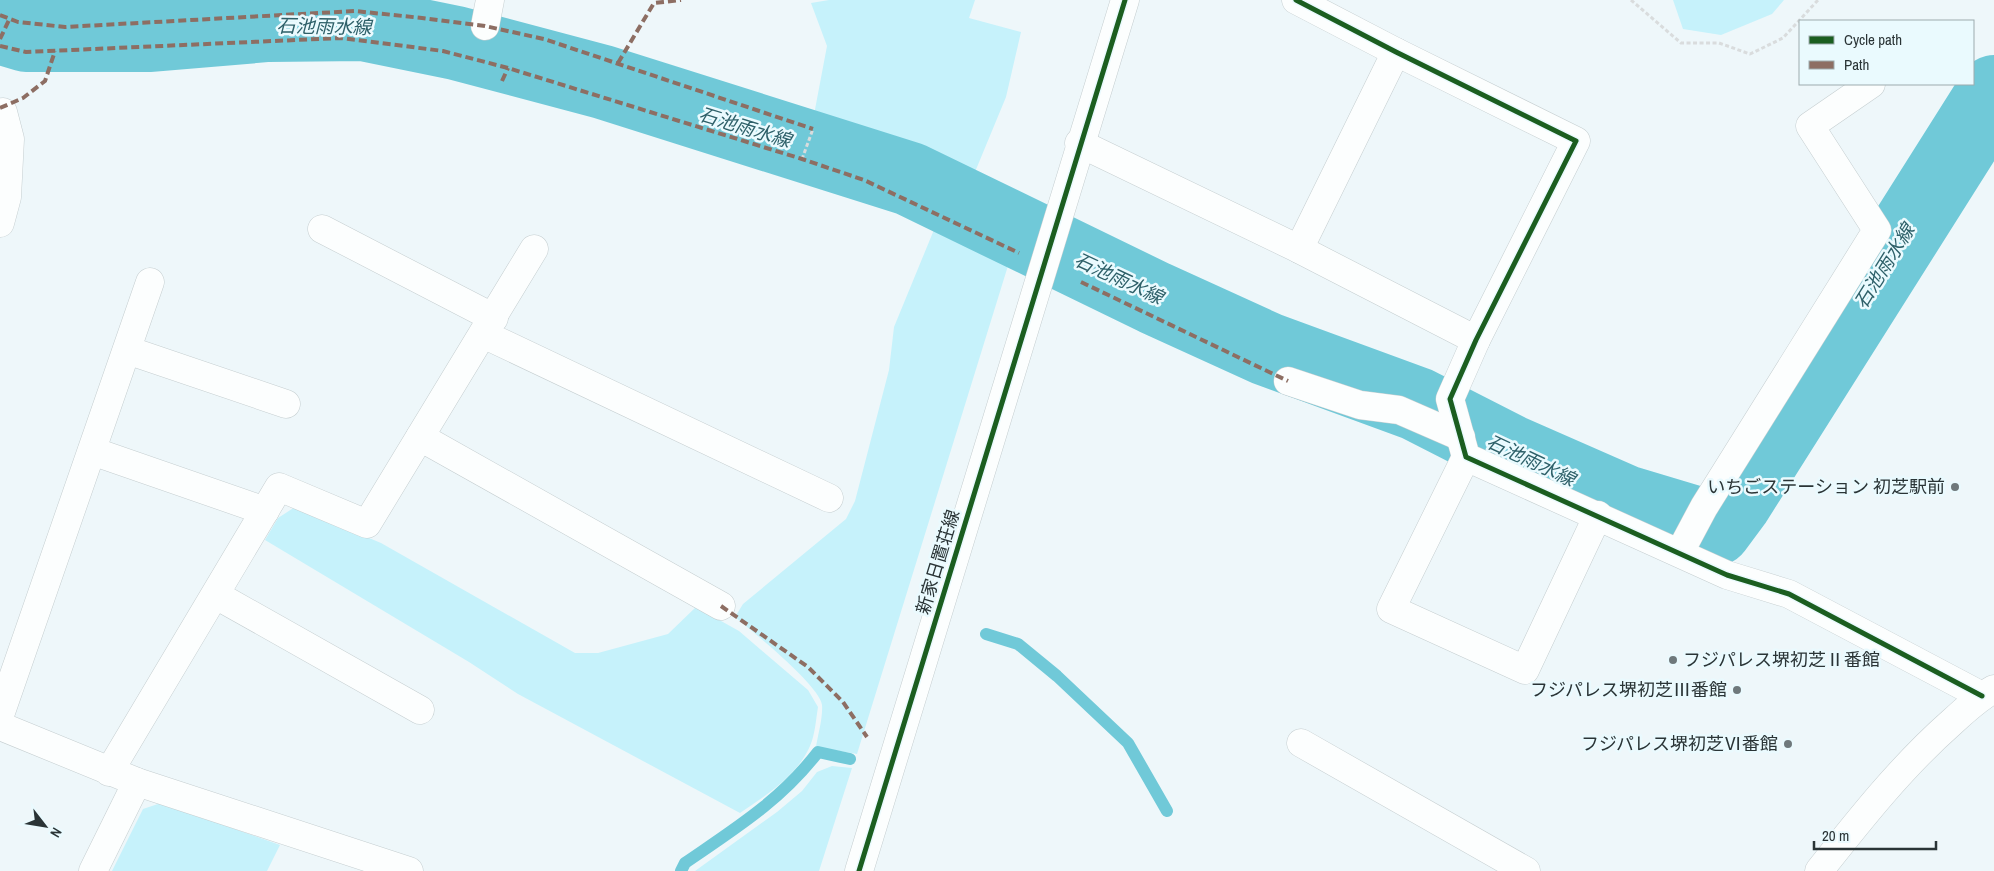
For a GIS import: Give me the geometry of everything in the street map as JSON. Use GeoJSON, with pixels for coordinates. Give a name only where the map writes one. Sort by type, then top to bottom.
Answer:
{"type":"FeatureCollection","features":[{"type":"Feature","properties":{"kind":"street"},"geometry":{"type":"LineString","coordinates":[[485,26],[490,0]]}},
{"type":"Feature","properties":{"kind":"street","name":"新家日置荘線"},"geometry":{"type":"LineString","coordinates":[[859,871],[1043,261],[1124,0]]}},
{"type":"Feature","properties":{"kind":"street"},"geometry":{"type":"LineString","coordinates":[[1296,0],[1576,141],[1476,340],[1450,400],[1462,442],[1391,609],[1525,670],[1598,515]]}},
{"type":"Feature","properties":{"kind":"street"},"geometry":{"type":"LineString","coordinates":[[1299,249],[1396,52]]}},
{"type":"Feature","properties":{"kind":"street"},"geometry":{"type":"LineString","coordinates":[[1680,552],[1704,507],[1877,230],[1810,126],[1869,85]]}},
{"type":"Feature","properties":{"kind":"street"},"geometry":{"type":"LineString","coordinates":[[0,223],[7,197],[10,139],[2,112]]}},
{"type":"Feature","properties":{"kind":"street"},"geometry":{"type":"LineString","coordinates":[[1079,143],[1299,249],[1476,340]]}},
{"type":"Feature","properties":{"kind":"street"},"geometry":{"type":"LineString","coordinates":[[322,229],[488,326],[830,498]]}},
{"type":"Feature","properties":{"kind":"street"},"geometry":{"type":"LineString","coordinates":[[109,772],[279,488],[367,524],[534,249]]}},
{"type":"Feature","properties":{"kind":"street"},"geometry":{"type":"LineString","coordinates":[[0,715],[150,282]]}},
{"type":"Feature","properties":{"kind":"street"},"geometry":{"type":"LineString","coordinates":[[127,350],[286,404]]}},
{"type":"Feature","properties":{"kind":"street"},"geometry":{"type":"LineString","coordinates":[[1288,381],[1360,405],[1398,410],[1598,515],[1727,575],[1789,594],[1988,692],[1926,745],[1866,812],[1819,871]]}},
{"type":"Feature","properties":{"kind":"street"},"geometry":{"type":"LineString","coordinates":[[420,437],[721,606]]}},
{"type":"Feature","properties":{"kind":"street"},"geometry":{"type":"LineString","coordinates":[[92,451],[265,511]]}},
{"type":"Feature","properties":{"kind":"street"},"geometry":{"type":"LineString","coordinates":[[216,595],[420,710]]}},
{"type":"Feature","properties":{"kind":"street"},"geometry":{"type":"LineString","coordinates":[[0,726],[109,772],[394,869]]}},
{"type":"Feature","properties":{"kind":"street"},"geometry":{"type":"LineString","coordinates":[[1301,743],[1526,871]]}},
{"type":"Feature","properties":{"kind":"street"},"geometry":{"type":"LineString","coordinates":[[93,871],[137,782]]}},
{"type":"Feature","properties":{"kind":"path"},"geometry":{"type":"LineString","coordinates":[[1631,0],[1681,43],[1719,43],[1750,54],[1783,38],[1799,21]]}},
{"type":"Feature","properties":{"kind":"path"},"geometry":{"type":"LineString","coordinates":[[1800,20],[1818,0]]}},
{"type":"Feature","properties":{"kind":"path"},"geometry":{"type":"LineString","coordinates":[[802,159],[813,129]]}},
{"type":"Feature","properties":{"kind":"shaded area"},"geometry":{"type":"Polygon","coordinates":[[[829,0],[975,0],[969,18],[1021,32],[1006,97],[970,184],[890,149],[813,120],[827,46],[811,3],[829,0]]]}},
{"type":"Feature","properties":{"kind":"shaded area"},"geometry":{"type":"Polygon","coordinates":[[[1673,0],[1784,0],[1772,14],[1721,35],[1683,29],[1673,0]]]}},
{"type":"Feature","properties":{"kind":"shaded area"},"geometry":{"type":"Polygon","coordinates":[[[938,220],[1011,256],[857,754],[816,747],[822,710],[818,696],[798,672],[735,617],[743,604],[846,519],[855,501],[889,370],[894,327],[938,220]]]}},
{"type":"Feature","properties":{"kind":"shaded area"},"geometry":{"type":"Polygon","coordinates":[[[295,507],[381,543],[575,653],[598,653],[668,634],[696,607],[739,631],[808,690],[818,707],[812,742],[804,757],[789,776],[740,813],[518,694],[469,662],[265,540],[278,518],[295,507]]]}},
{"type":"Feature","properties":{"kind":"shaded area"},"geometry":{"type":"Polygon","coordinates":[[[832,766],[852,768],[819,871],[695,871],[777,812],[802,791],[817,772],[832,766]]]}},
{"type":"Feature","properties":{"kind":"shaded area"},"geometry":{"type":"Polygon","coordinates":[[[161,803],[280,845],[267,871],[112,871],[143,809],[161,803]]]}},
{"type":"Feature","properties":{"kind":"waterway","name":"石池雨水線"},"geometry":{"type":"LineString","coordinates":[[0,27],[26,35],[151,35],[268,25],[363,24],[456,43],[603,82],[910,179],[1155,298],[1267,349],[1417,404],[1511,452],[1625,502],[1715,529],[1735,502],[1994,92]]}},
{"type":"Feature","properties":{"kind":"waterway"},"geometry":{"type":"LineString","coordinates":[[986,634],[1018,644],[1057,676],[1128,743],[1167,811]]}},
{"type":"Feature","properties":{"kind":"waterway"},"geometry":{"type":"LineString","coordinates":[[681,871],[685,863],[773,799],[818,752],[850,759]]}},
{"type":"Feature","properties":{"kind":"marked path"},"geometry":{"type":"LineString","coordinates":[[618,63],[654,3],[681,0]]}},
{"type":"Feature","properties":{"kind":"marked path"},"geometry":{"type":"LineString","coordinates":[[0,15],[18,22],[65,27],[355,11],[485,26],[544,39],[813,129]]}},
{"type":"Feature","properties":{"kind":"marked path"},"geometry":{"type":"LineString","coordinates":[[0,39],[9,20]]}},
{"type":"Feature","properties":{"kind":"marked path"},"geometry":{"type":"LineString","coordinates":[[0,46],[26,52],[341,38],[443,51],[508,68],[864,180],[1019,253]]}},
{"type":"Feature","properties":{"kind":"marked path"},"geometry":{"type":"LineString","coordinates":[[0,108],[23,98],[45,81],[55,51]]}},
{"type":"Feature","properties":{"kind":"marked path"},"geometry":{"type":"LineString","coordinates":[[502,81],[508,68]]}},
{"type":"Feature","properties":{"kind":"marked path"},"geometry":{"type":"LineString","coordinates":[[1081,282],[1288,381]]}},
{"type":"Feature","properties":{"kind":"marked path"},"geometry":{"type":"LineString","coordinates":[[721,606],[808,667],[843,702],[867,737]]}},
{"type":"Feature","properties":{"kind":"cycle path"},"geometry":{"type":"LineString","coordinates":[[859,871],[1125,0]]}},
{"type":"Feature","properties":{"kind":"cycle path"},"geometry":{"type":"LineString","coordinates":[[1296,0],[1576,141],[1476,340],[1450,399],[1466,457],[1727,575],[1789,594],[1982,696]]}},
{"type":"Feature","properties":{"kind":"place","name":"いちごステーション 初芝駅前"},"geometry":{"type":"Point","coordinates":[1955,487]}},
{"type":"Feature","properties":{"kind":"place","name":"フジパレス堺初芝Ⅱ番館"},"geometry":{"type":"Point","coordinates":[1673,660]}},
{"type":"Feature","properties":{"kind":"place","name":"フジパレス堺初芝Ⅲ番館"},"geometry":{"type":"Point","coordinates":[1737,690]}},
{"type":"Feature","properties":{"kind":"place","name":"フジパレス堺初芝Ⅵ番館"},"geometry":{"type":"Point","coordinates":[1788,744]}}]}
